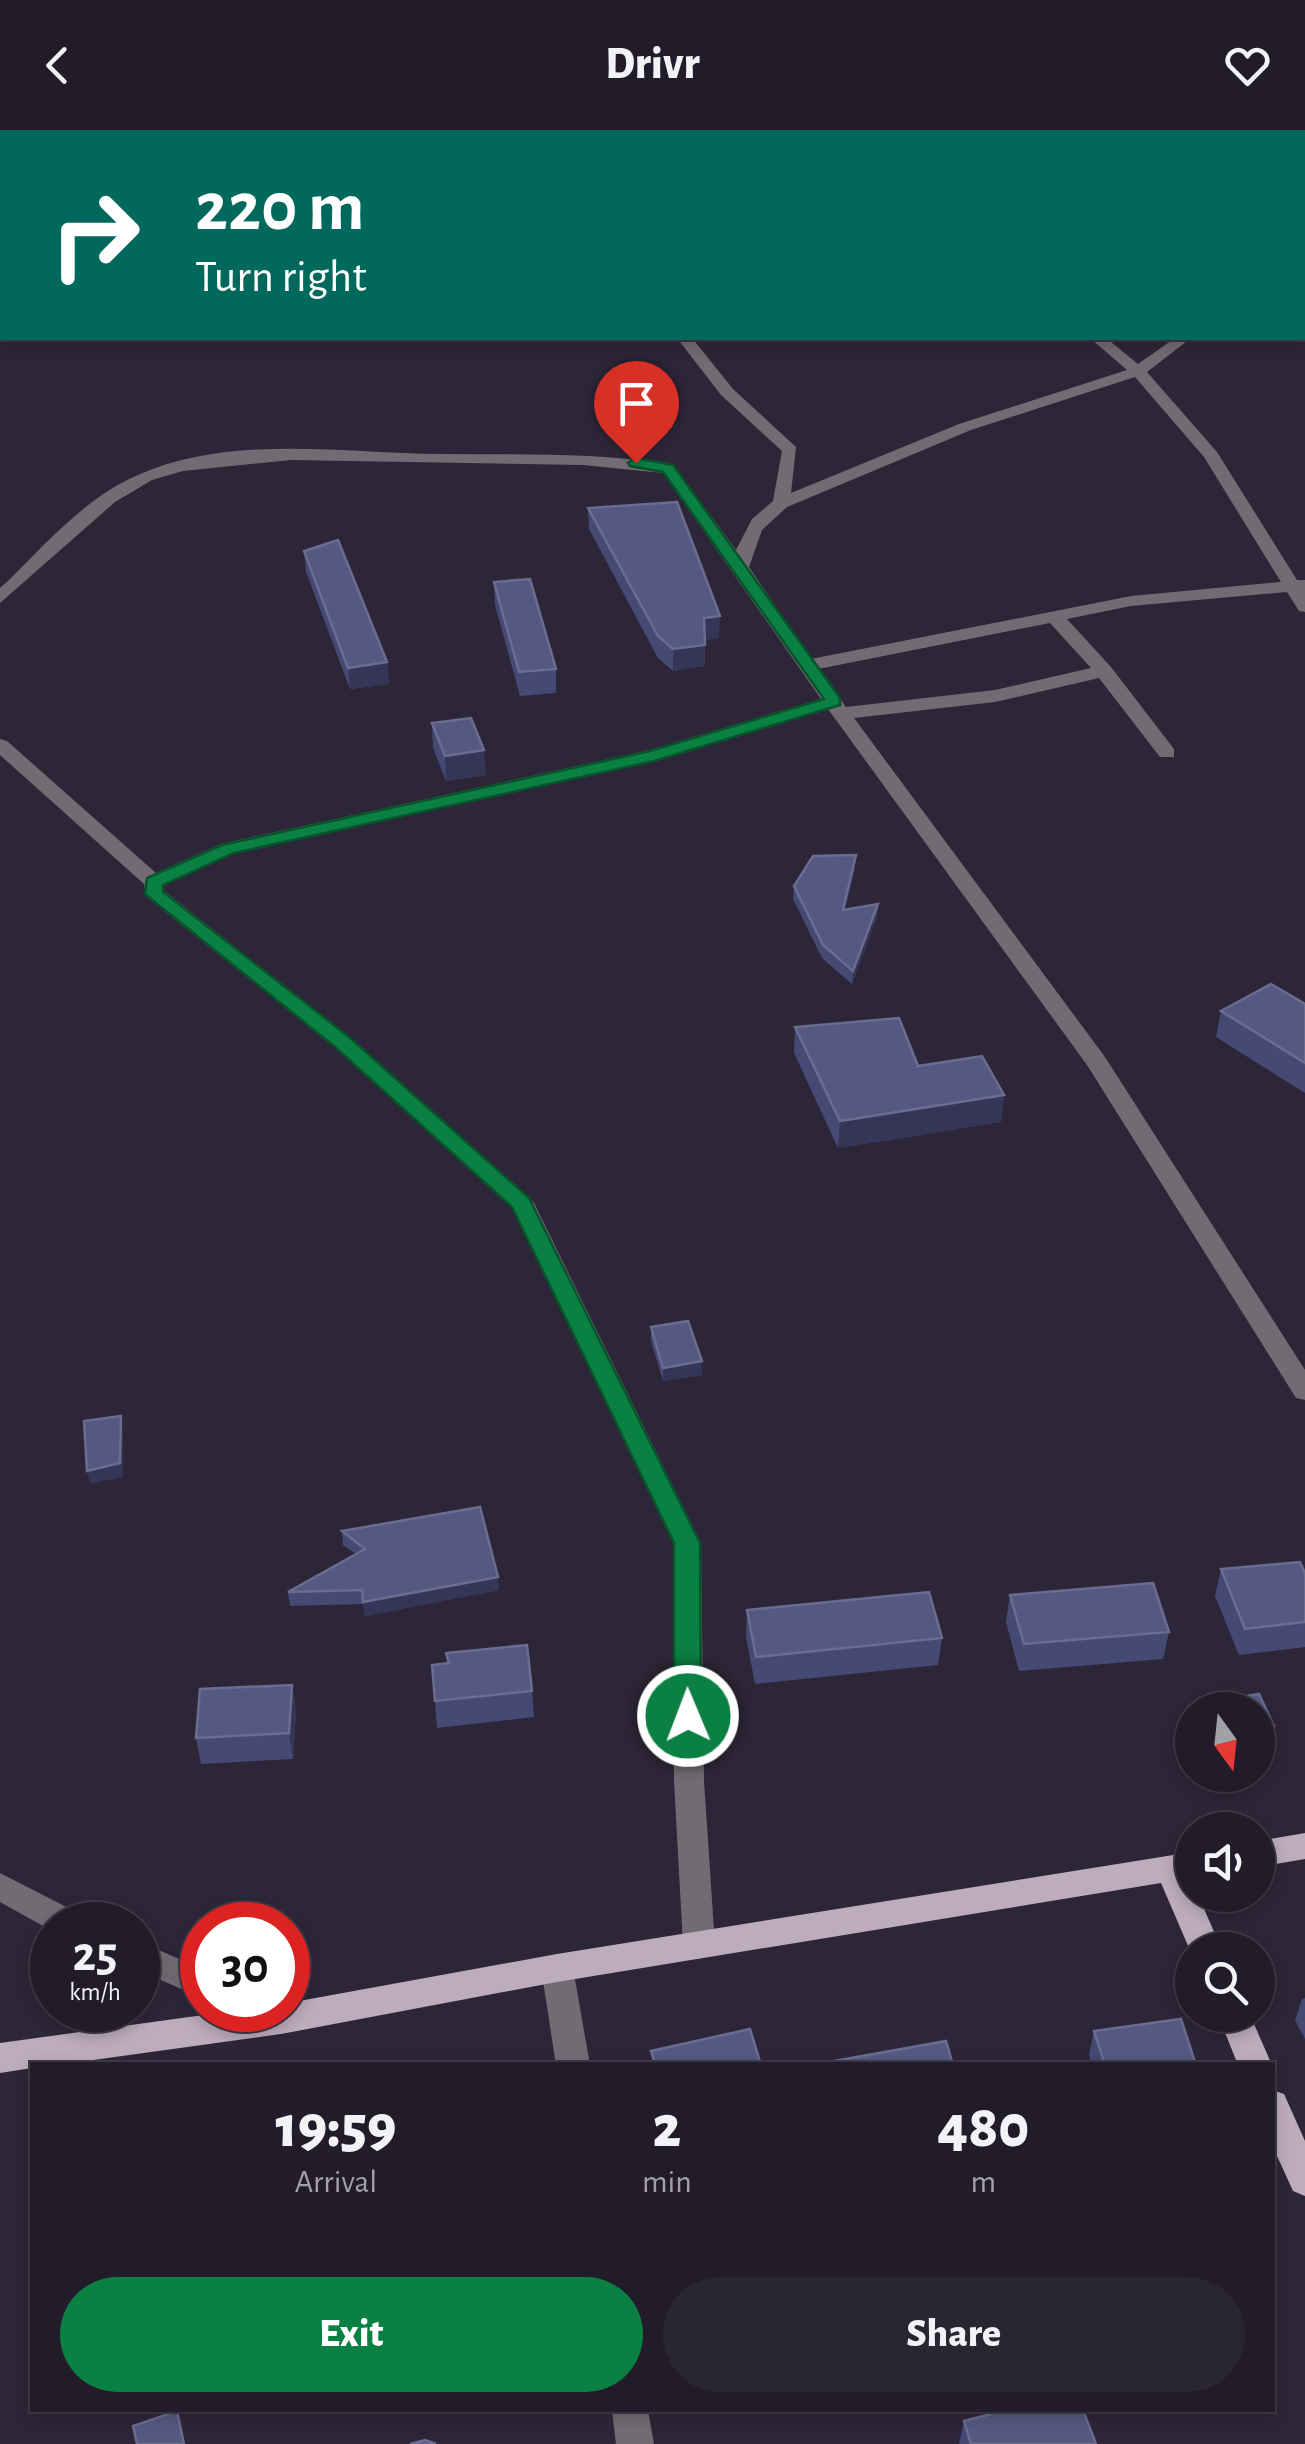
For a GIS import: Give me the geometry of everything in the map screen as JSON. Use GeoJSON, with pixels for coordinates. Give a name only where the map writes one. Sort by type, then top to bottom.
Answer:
{"type":"FeatureCollection","features":[{"type":"Feature","properties":{"kind":"main road"},"geometry":{"type":"LineString","coordinates":[[1275,1851],[1305,1846]]}},
{"type":"Feature","properties":{"kind":"main road"},"geometry":{"type":"LineString","coordinates":[[310,2008],[1175,1868]]}},
{"type":"Feature","properties":{"kind":"main road"},"geometry":{"type":"LineString","coordinates":[[0,2058],[180,2029]]}},
{"type":"Feature","properties":{"kind":"main road"},"geometry":{"type":"LineString","coordinates":[[1241,2032],[1255,2062]]}},
{"type":"Feature","properties":{"kind":"main road"},"geometry":{"type":"LineString","coordinates":[[1275,2112],[1305,2180]]}},
{"type":"Feature","properties":{"kind":"street"},"geometry":{"type":"LineString","coordinates":[[686,340],[728,392],[790,450],[781,503]]}},
{"type":"Feature","properties":{"kind":"street"},"geometry":{"type":"LineString","coordinates":[[1099,340],[1138,371],[1212,455],[1298,585],[1305,607]]}},
{"type":"Feature","properties":{"kind":"street"},"geometry":{"type":"LineString","coordinates":[[740,567],[747,536],[762,515],[781,503],[965,427],[1138,371],[1181,340]]}},
{"type":"Feature","properties":{"kind":"street"},"geometry":{"type":"LineString","coordinates":[[0,598],[70,532],[142,478],[187,464],[258,457],[592,461],[668,468],[806,666],[1097,1062],[1305,1390]]}},
{"type":"Feature","properties":{"kind":"street"},"geometry":{"type":"LineString","coordinates":[[806,666],[1131,601],[1298,585]]}},
{"type":"Feature","properties":{"kind":"street"},"geometry":{"type":"LineString","coordinates":[[1053,616],[1104,671],[1167,753]]}},
{"type":"Feature","properties":{"kind":"street"},"geometry":{"type":"LineString","coordinates":[[154,882],[228,848],[654,755],[839,707],[995,696],[1104,671]]}},
{"type":"Feature","properties":{"kind":"street"},"geometry":{"type":"LineString","coordinates":[[0,745],[154,882],[154,894],[342,1042],[522,1203],[687,1543],[689,1782],[699,1946]]}},
{"type":"Feature","properties":{"kind":"street"},"geometry":{"type":"LineString","coordinates":[[0,1886],[30,1902]]}},
{"type":"Feature","properties":{"kind":"street"},"geometry":{"type":"LineString","coordinates":[[558,1968],[573,2062]]}},
{"type":"Feature","properties":{"kind":"street"},"geometry":{"type":"LineString","coordinates":[[630,2412],[635,2444]]}},
{"type":"Feature","properties":{"kind":"building"},"geometry":{"type":"Polygon","coordinates":[[[677,502],[720,616],[704,618],[705,645],[673,649],[658,636],[588,508],[677,502]]]}},
{"type":"Feature","properties":{"kind":"building"},"geometry":{"type":"Polygon","coordinates":[[[338,540],[387,662],[348,668],[304,551],[338,540]]]}},
{"type":"Feature","properties":{"kind":"building"},"geometry":{"type":"Polygon","coordinates":[[[530,579],[556,669],[519,672],[494,582],[530,579]]]}},
{"type":"Feature","properties":{"kind":"building"},"geometry":{"type":"Polygon","coordinates":[[[471,718],[484,750],[445,756],[432,723],[471,718]]]}},
{"type":"Feature","properties":{"kind":"building"},"geometry":{"type":"Polygon","coordinates":[[[856,855],[843,910],[878,904],[853,971],[823,945],[794,886],[813,856],[856,855]]]}},
{"type":"Feature","properties":{"kind":"building"},"geometry":{"type":"Polygon","coordinates":[[[1271,984],[1305,1004],[1305,1063],[1221,1011],[1271,984]]]}},
{"type":"Feature","properties":{"kind":"building"},"geometry":{"type":"Polygon","coordinates":[[[899,1018],[918,1066],[982,1056],[1004,1095],[840,1121],[795,1027],[899,1018]]]}},
{"type":"Feature","properties":{"kind":"building"},"geometry":{"type":"Polygon","coordinates":[[[688,1321],[702,1361],[663,1368],[651,1327],[688,1321]]]}},
{"type":"Feature","properties":{"kind":"building"},"geometry":{"type":"Polygon","coordinates":[[[121,1416],[120,1463],[87,1471],[84,1421],[121,1416]]]}},
{"type":"Feature","properties":{"kind":"building"},"geometry":{"type":"Polygon","coordinates":[[[480,1507],[498,1577],[363,1602],[362,1590],[288,1592],[365,1549],[342,1531],[480,1507]]]}},
{"type":"Feature","properties":{"kind":"building"},"geometry":{"type":"Polygon","coordinates":[[[1300,1562],[1305,1573],[1305,1622],[1245,1629],[1221,1569],[1300,1562]]]}},
{"type":"Feature","properties":{"kind":"building"},"geometry":{"type":"Polygon","coordinates":[[[1153,1583],[1169,1632],[1024,1644],[1010,1595],[1153,1583]]]}},
{"type":"Feature","properties":{"kind":"building"},"geometry":{"type":"Polygon","coordinates":[[[929,1592],[942,1638],[756,1657],[747,1610],[929,1592]]]}},
{"type":"Feature","properties":{"kind":"building"},"geometry":{"type":"Polygon","coordinates":[[[527,1645],[532,1691],[435,1701],[432,1665],[449,1663],[446,1653],[527,1645]]]}},
{"type":"Feature","properties":{"kind":"building"},"geometry":{"type":"Polygon","coordinates":[[[292,1685],[289,1733],[196,1738],[200,1689],[292,1685]]]}},
{"type":"Feature","properties":{"kind":"building"},"geometry":{"type":"Polygon","coordinates":[[[1175,2020],[1175,2032],[1185,2032],[1195,2062],[1104,2062],[1094,2031],[1175,2020]]]}},
{"type":"Feature","properties":{"kind":"building"},"geometry":{"type":"Polygon","coordinates":[[[750,2029],[760,2062],[654,2062],[651,2051],[750,2029]]]}},
{"type":"Feature","properties":{"kind":"building"},"geometry":{"type":"Polygon","coordinates":[[[946,2041],[952,2062],[829,2062],[946,2041]]]}},
{"type":"Feature","properties":{"kind":"building"},"geometry":{"type":"Polygon","coordinates":[[[177,2412],[184,2444],[137,2444],[133,2426],[177,2412]]]}},
{"type":"Feature","properties":{"kind":"building"},"geometry":{"type":"Polygon","coordinates":[[[999,2412],[1084,2412],[1096,2444],[971,2444],[964,2421],[999,2412]]]}},
{"type":"Feature","properties":{"kind":"route"},"geometry":{"type":"LineString","coordinates":[[636,463],[668,468],[834,701],[654,755],[228,848],[162,875],[154,882],[154,894],[342,1042],[522,1203],[687,1543],[688,1716]]}}]}
